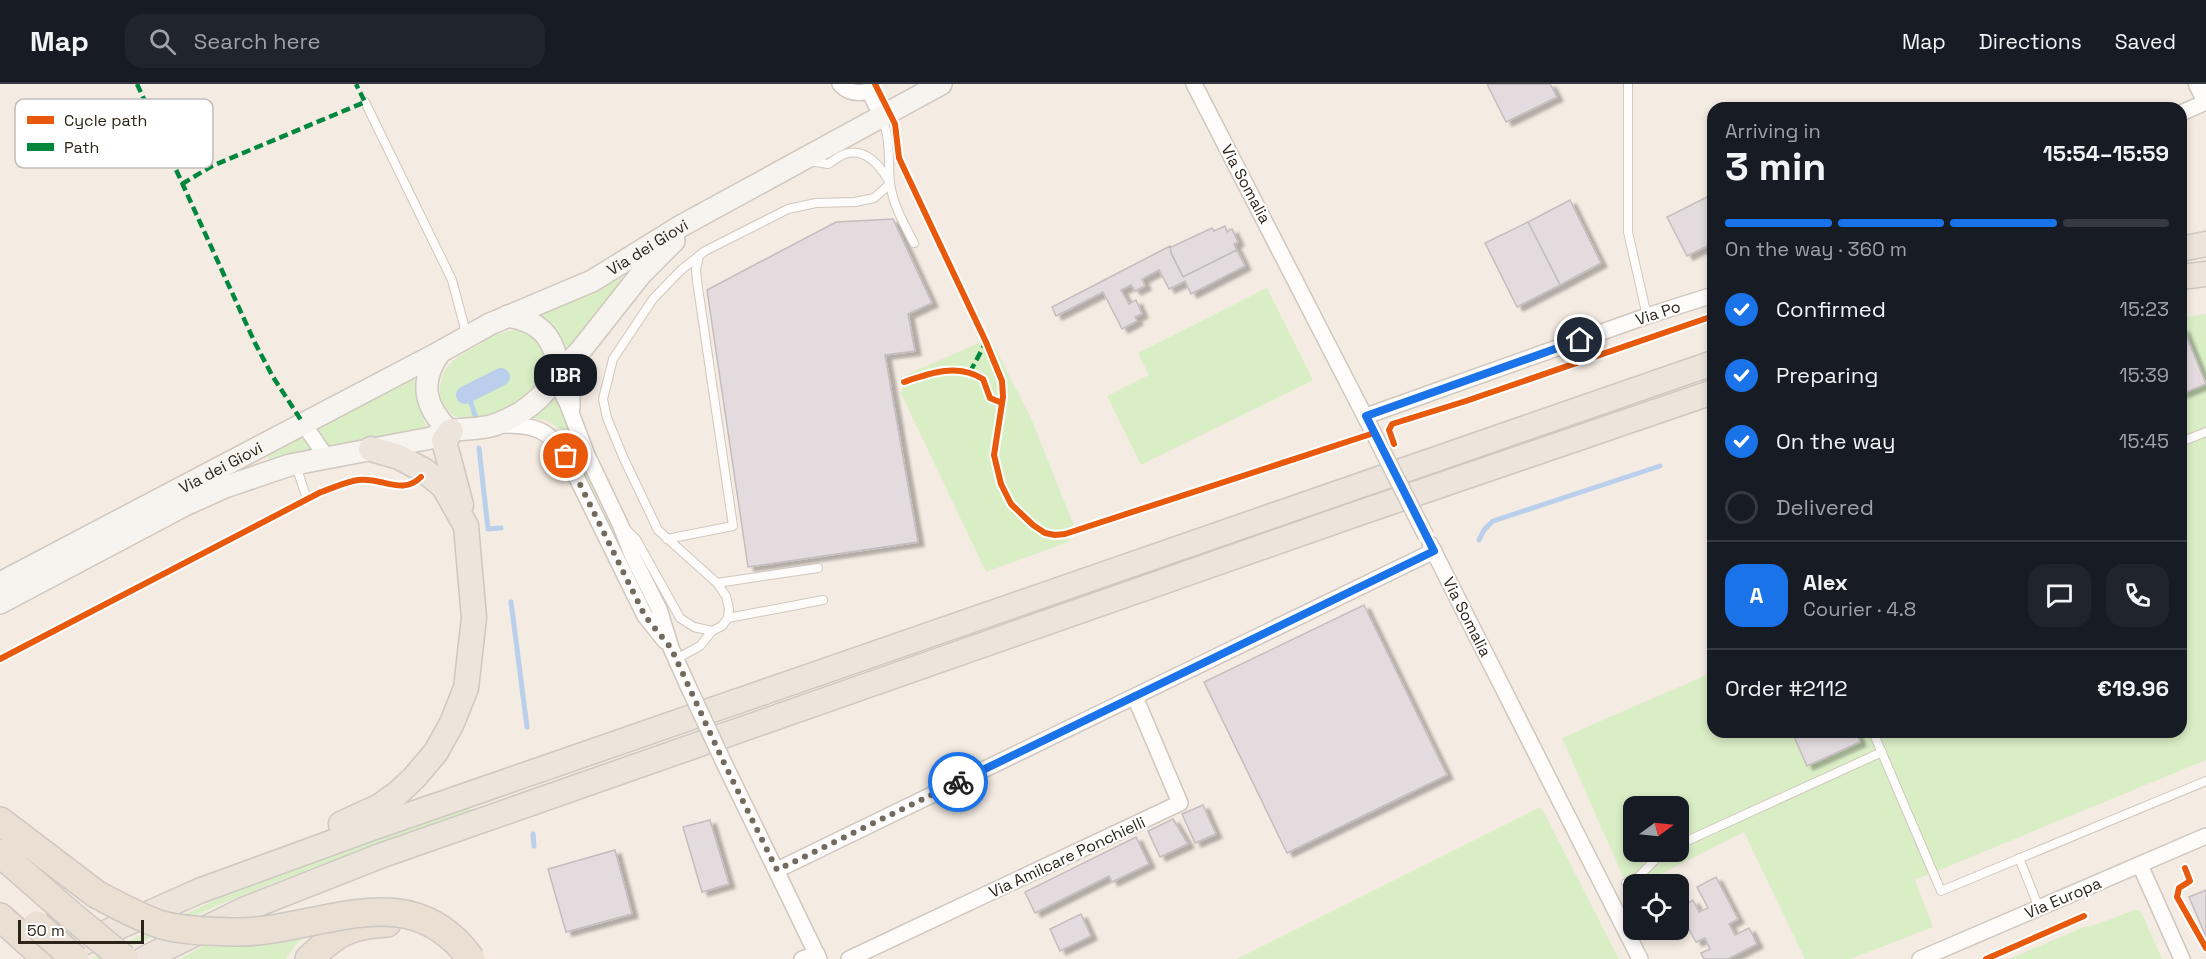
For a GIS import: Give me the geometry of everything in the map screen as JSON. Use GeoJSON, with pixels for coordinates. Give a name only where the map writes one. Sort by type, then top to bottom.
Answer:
{"type":"FeatureCollection","features":[{"type":"Feature","properties":{"kind":"highway"},"geometry":{"type":"LineString","coordinates":[[2187,248],[2206,244]]}},
{"type":"Feature","properties":{"kind":"highway"},"geometry":{"type":"LineString","coordinates":[[2187,276],[2206,274]]}},
{"type":"Feature","properties":{"kind":"highway"},"geometry":{"type":"LineString","coordinates":[[0,895],[28,930],[47,959],[157,909],[229,880],[698,714],[1707,365]]}},
{"type":"Feature","properties":{"kind":"highway"},"geometry":{"type":"LineString","coordinates":[[144,959],[243,910],[380,856],[1707,394]]}},
{"type":"Feature","properties":{"kind":"highway"},"geometry":{"type":"LineString","coordinates":[[229,880],[282,849],[380,806],[414,778],[436,752],[452,723],[466,688],[474,618],[466,526],[456,477],[445,449],[444,441],[450,431]]}},
{"type":"Feature","properties":{"kind":"highway"},"geometry":{"type":"LineString","coordinates":[[371,449],[399,457],[425,471],[444,487],[466,526]]}},
{"type":"Feature","properties":{"kind":"highway"},"geometry":{"type":"LineString","coordinates":[[0,821],[96,894],[160,924],[179,928],[232,932],[256,931],[362,912],[391,910],[416,916],[442,929],[462,947],[471,959]]}},
{"type":"Feature","properties":{"kind":"highway"},"geometry":{"type":"LineString","coordinates":[[0,853],[124,959]]}},
{"type":"Feature","properties":{"kind":"highway"},"geometry":{"type":"LineString","coordinates":[[0,917],[28,930],[75,959]]}},
{"type":"Feature","properties":{"kind":"highway"},"geometry":{"type":"LineString","coordinates":[[309,959],[343,931],[363,924],[389,923],[411,927],[434,937],[457,959]]}},
{"type":"Feature","properties":{"kind":"main road","name":"Via dei Giovi"},"geometry":{"type":"LineString","coordinates":[[508,316],[585,285],[721,204],[941,84]]}},
{"type":"Feature","properties":{"kind":"main road","name":"Via dei Giovi"},"geometry":{"type":"LineString","coordinates":[[555,377],[581,350],[641,273],[661,253],[721,204]]}},
{"type":"Feature","properties":{"kind":"main road"},"geometry":{"type":"LineString","coordinates":[[508,316],[524,319],[544,332],[556,353],[555,377],[548,389],[536,400],[496,424],[475,430],[450,431],[430,410],[427,378],[430,366],[440,352],[508,316]]}},
{"type":"Feature","properties":{"kind":"main road","name":"Via dei Giovi"},"geometry":{"type":"LineString","coordinates":[[0,583],[440,352]]}},
{"type":"Feature","properties":{"kind":"main road","name":"Via dei Giovi"},"geometry":{"type":"LineString","coordinates":[[0,603],[185,505],[258,474],[296,464],[431,438],[450,431]]}},
{"type":"Feature","properties":{"kind":"street"},"geometry":{"type":"LineString","coordinates":[[840,84],[851,92],[858,93],[868,87],[882,117]]}},
{"type":"Feature","properties":{"kind":"street","name":"Via Somalia"},"geometry":{"type":"LineString","coordinates":[[1194,84],[1366,416],[1640,959]]}},
{"type":"Feature","properties":{"kind":"street"},"geometry":{"type":"LineString","coordinates":[[2187,110],[2206,101],[2198,84]]}},
{"type":"Feature","properties":{"kind":"street","name":"Via Po"},"geometry":{"type":"LineString","coordinates":[[1366,416],[1707,297]]}},
{"type":"Feature","properties":{"kind":"street"},"geometry":{"type":"LineString","coordinates":[[573,420],[572,381],[581,350]]}},
{"type":"Feature","properties":{"kind":"street"},"geometry":{"type":"LineString","coordinates":[[555,377],[587,455],[659,609],[674,654],[688,686],[818,956],[802,959]]}},
{"type":"Feature","properties":{"kind":"street"},"geometry":{"type":"LineString","coordinates":[[303,423],[327,458]]}},
{"type":"Feature","properties":{"kind":"street"},"geometry":{"type":"LineString","coordinates":[[496,424],[538,429],[557,442],[645,616],[674,654]]}},
{"type":"Feature","properties":{"kind":"street"},"geometry":{"type":"LineString","coordinates":[[777,870],[1434,551]]}},
{"type":"Feature","properties":{"kind":"street"},"geometry":{"type":"LineString","coordinates":[[0,596],[38,582]]}},
{"type":"Feature","properties":{"kind":"street","name":"Via Amilcare Ponchielli"},"geometry":{"type":"LineString","coordinates":[[849,959],[1180,803],[1135,697]]}},
{"type":"Feature","properties":{"kind":"street","name":"Via Europa"},"geometry":{"type":"LineString","coordinates":[[1920,959],[2206,836]]}},
{"type":"Feature","properties":{"kind":"street"},"geometry":{"type":"LineString","coordinates":[[2140,865],[2182,959]]}},
{"type":"Feature","properties":{"kind":"lane"},"geometry":{"type":"LineString","coordinates":[[1628,84],[1628,232],[1647,316]]}},
{"type":"Feature","properties":{"kind":"lane"},"geometry":{"type":"LineString","coordinates":[[365,102],[452,280],[464,325],[464,339]]}},
{"type":"Feature","properties":{"kind":"lane"},"geometry":{"type":"LineString","coordinates":[[882,117],[887,129],[890,184],[894,203],[914,243]]}},
{"type":"Feature","properties":{"kind":"lane"},"geometry":{"type":"LineString","coordinates":[[804,159],[828,164],[846,153],[859,152],[880,166],[890,184]]}},
{"type":"Feature","properties":{"kind":"lane"},"geometry":{"type":"LineString","coordinates":[[674,654],[700,646],[712,631],[722,626],[728,618],[729,609],[726,596],[717,583],[658,530],[624,459],[607,418],[603,399],[613,358],[653,299],[681,270],[699,256],[788,209],[816,202],[855,202],[874,198],[890,184]]}},
{"type":"Feature","properties":{"kind":"lane"},"geometry":{"type":"LineString","coordinates":[[667,539],[733,526],[697,281],[696,269],[699,256]]}},
{"type":"Feature","properties":{"kind":"lane"},"geometry":{"type":"LineString","coordinates":[[2187,440],[2206,432]]}},
{"type":"Feature","properties":{"kind":"lane"},"geometry":{"type":"LineString","coordinates":[[296,464],[308,499]]}},
{"type":"Feature","properties":{"kind":"lane"},"geometry":{"type":"LineString","coordinates":[[620,524],[636,539],[680,618],[694,627],[712,631]]}},
{"type":"Feature","properties":{"kind":"lane"},"geometry":{"type":"LineString","coordinates":[[717,583],[818,568]]}},
{"type":"Feature","properties":{"kind":"lane"},"geometry":{"type":"LineString","coordinates":[[728,618],[823,600]]}},
{"type":"Feature","properties":{"kind":"lane"},"geometry":{"type":"LineString","coordinates":[[1876,738],[1941,891],[2206,781]]}},
{"type":"Feature","properties":{"kind":"lane"},"geometry":{"type":"LineString","coordinates":[[1689,840],[1882,752]]}},
{"type":"Feature","properties":{"kind":"lane"},"geometry":{"type":"LineString","coordinates":[[2019,858],[2039,908]]}},
{"type":"Feature","properties":{"kind":"lane"},"geometry":{"type":"LineString","coordinates":[[1641,874],[1653,862]]}},
{"type":"Feature","properties":{"kind":"green space"},"geometry":{"type":"Polygon","coordinates":[[[618,276],[623,279],[621,286],[567,355],[556,332],[539,312],[618,276]]]}},
{"type":"Feature","properties":{"kind":"green space"},"geometry":{"type":"Polygon","coordinates":[[[1267,288],[1313,380],[1141,465],[1107,396],[1149,375],[1138,353],[1267,288]]]}},
{"type":"Feature","properties":{"kind":"green space"},"geometry":{"type":"Polygon","coordinates":[[[2206,314],[2206,760],[1915,880],[1933,927],[1850,959],[1805,959],[1744,832],[1689,860],[1689,796],[1623,796],[1623,862],[1685,862],[1661,874],[1623,874],[1623,876],[1562,738],[1707,675],[1707,738],[2187,738],[2187,317],[2206,314]]]}},
{"type":"Feature","properties":{"kind":"green space"},"geometry":{"type":"Polygon","coordinates":[[[515,330],[532,336],[543,350],[547,363],[543,376],[535,387],[508,407],[493,414],[466,419],[450,413],[441,399],[440,392],[441,380],[448,367],[457,358],[492,336],[515,330]]]}},
{"type":"Feature","properties":{"kind":"green space"},"geometry":{"type":"Polygon","coordinates":[[[990,338],[1031,418],[1074,526],[1068,542],[986,572],[901,393],[906,375],[990,338]]]}},
{"type":"Feature","properties":{"kind":"green space"},"geometry":{"type":"Polygon","coordinates":[[[415,374],[415,389],[427,427],[269,460],[266,452],[415,374]]]}},
{"type":"Feature","properties":{"kind":"green space"},"geometry":{"type":"Polygon","coordinates":[[[555,399],[558,401],[575,447],[598,494],[594,497],[562,430],[546,420],[534,418],[534,413],[555,399]]]}},
{"type":"Feature","properties":{"kind":"green space"},"geometry":{"type":"Polygon","coordinates":[[[469,804],[471,811],[218,905],[105,959],[91,959],[242,887],[469,804]]]}},
{"type":"Feature","properties":{"kind":"green space"},"geometry":{"type":"Polygon","coordinates":[[[1541,807],[1619,959],[1237,959],[1541,807]]]}},
{"type":"Feature","properties":{"kind":"green space"},"geometry":{"type":"Polygon","coordinates":[[[2134,910],[2139,911],[2143,916],[2162,959],[2009,959],[2084,927],[2134,910]]]}},
{"type":"Feature","properties":{"kind":"green space"},"geometry":{"type":"Polygon","coordinates":[[[314,929],[296,944],[286,959],[180,959],[214,940],[314,929]]]}},
{"type":"Feature","properties":{"kind":"building"},"geometry":{"type":"Polygon","coordinates":[[[1487,84],[1550,84],[1557,97],[1506,122],[1487,84]]]}},
{"type":"Feature","properties":{"kind":"building"},"geometry":{"type":"Polygon","coordinates":[[[1707,197],[1707,246],[1687,256],[1667,217],[1707,197]]]}},
{"type":"Feature","properties":{"kind":"building"},"geometry":{"type":"Polygon","coordinates":[[[1570,200],[1601,263],[1560,285],[1528,222],[1570,200]]]}},
{"type":"Feature","properties":{"kind":"building"},"geometry":{"type":"Polygon","coordinates":[[[893,219],[932,303],[908,314],[915,351],[885,355],[918,542],[748,567],[707,290],[836,222],[893,219]]]}},
{"type":"Feature","properties":{"kind":"building"},"geometry":{"type":"Polygon","coordinates":[[[1528,222],[1560,285],[1517,307],[1485,243],[1528,222]]]}},
{"type":"Feature","properties":{"kind":"building"},"geometry":{"type":"Polygon","coordinates":[[[1225,226],[1227,232],[1232,229],[1238,242],[1234,244],[1237,250],[1183,277],[1169,248],[1212,228],[1214,231],[1225,226]]]}},
{"type":"Feature","properties":{"kind":"building"},"geometry":{"type":"Polygon","coordinates":[[[1170,246],[1183,277],[1237,250],[1245,266],[1191,294],[1185,281],[1169,289],[1159,270],[1142,279],[1145,286],[1135,291],[1131,285],[1121,290],[1129,304],[1136,300],[1142,314],[1135,317],[1137,321],[1122,329],[1103,292],[1056,316],[1052,307],[1170,246]]]}},
{"type":"Feature","properties":{"kind":"building"},"geometry":{"type":"Polygon","coordinates":[[[2187,338],[2206,384],[2187,392],[2187,338]]]}},
{"type":"Feature","properties":{"kind":"building"},"geometry":{"type":"Polygon","coordinates":[[[1364,605],[1447,775],[1287,853],[1204,682],[1364,605]]]}},
{"type":"Feature","properties":{"kind":"building"},"geometry":{"type":"Polygon","coordinates":[[[1795,738],[1858,738],[1860,742],[1807,766],[1795,738]]]}},
{"type":"Feature","properties":{"kind":"building"},"geometry":{"type":"Polygon","coordinates":[[[1203,805],[1216,834],[1195,843],[1182,814],[1203,805]]]}},
{"type":"Feature","properties":{"kind":"building"},"geometry":{"type":"Polygon","coordinates":[[[1173,819],[1188,844],[1160,857],[1148,831],[1173,819]]]}},
{"type":"Feature","properties":{"kind":"building"},"geometry":{"type":"Polygon","coordinates":[[[710,820],[729,884],[702,892],[683,827],[710,820]]]}},
{"type":"Feature","properties":{"kind":"building"},"geometry":{"type":"Polygon","coordinates":[[[1136,837],[1149,864],[1112,882],[1109,876],[1035,913],[1025,892],[1136,837]]]}},
{"type":"Feature","properties":{"kind":"building"},"geometry":{"type":"Polygon","coordinates":[[[615,850],[632,914],[566,932],[548,869],[615,850]]]}},
{"type":"Feature","properties":{"kind":"building"},"geometry":{"type":"Polygon","coordinates":[[[1716,877],[1738,919],[1729,924],[1735,935],[1749,928],[1757,944],[1728,959],[1704,959],[1701,953],[1710,949],[1705,938],[1696,942],[1689,929],[1689,902],[1693,900],[1699,912],[1708,908],[1697,887],[1716,877]]]}},
{"type":"Feature","properties":{"kind":"building"},"geometry":{"type":"Polygon","coordinates":[[[2206,890],[2206,937],[2189,897],[2206,890]]]}},
{"type":"Feature","properties":{"kind":"building"},"geometry":{"type":"Polygon","coordinates":[[[1081,914],[1091,936],[1060,951],[1050,929],[1081,914]]]}},
{"type":"Feature","properties":{"kind":"waterway"},"geometry":{"type":"LineString","coordinates":[[465,395],[501,377]]}},
{"type":"Feature","properties":{"kind":"waterway"},"geometry":{"type":"LineString","coordinates":[[468,394],[475,415]]}},
{"type":"Feature","properties":{"kind":"waterway"},"geometry":{"type":"LineString","coordinates":[[479,448],[488,529],[501,528]]}},
{"type":"Feature","properties":{"kind":"waterway"},"geometry":{"type":"LineString","coordinates":[[1479,540],[1484,530],[1493,521],[1660,466]]}},
{"type":"Feature","properties":{"kind":"waterway"},"geometry":{"type":"LineString","coordinates":[[511,602],[527,727]]}},
{"type":"Feature","properties":{"kind":"waterway"},"geometry":{"type":"LineString","coordinates":[[533,834],[534,846]]}},
{"type":"Feature","properties":{"kind":"marked path"},"geometry":{"type":"LineString","coordinates":[[137,84],[144,99]]}},
{"type":"Feature","properties":{"kind":"marked path"},"geometry":{"type":"LineString","coordinates":[[213,166],[365,102],[356,84]]}},
{"type":"Feature","properties":{"kind":"marked path"},"geometry":{"type":"LineString","coordinates":[[175,168],[255,343],[273,377],[303,423]]}},
{"type":"Feature","properties":{"kind":"marked path"},"geometry":{"type":"LineString","coordinates":[[182,184],[209,168]]}},
{"type":"Feature","properties":{"kind":"marked path"},"geometry":{"type":"LineString","coordinates":[[970,372],[986,342]]}},
{"type":"Feature","properties":{"kind":"cycle path"},"geometry":{"type":"LineString","coordinates":[[875,84],[895,124],[899,158],[986,342],[1002,381],[1003,397],[994,455],[1001,484],[1011,504],[1033,525],[1045,533],[1065,534],[1374,433]]}},
{"type":"Feature","properties":{"kind":"cycle path"},"geometry":{"type":"LineString","coordinates":[[1394,444],[1389,430],[1392,424],[1707,318]]}},
{"type":"Feature","properties":{"kind":"cycle path"},"geometry":{"type":"LineString","coordinates":[[904,382],[943,371],[963,371],[983,379],[990,398],[1002,403]]}},
{"type":"Feature","properties":{"kind":"cycle path"},"geometry":{"type":"LineString","coordinates":[[0,659],[321,492],[358,480],[399,486],[407,485],[421,477]]}},
{"type":"Feature","properties":{"kind":"cycle path"},"geometry":{"type":"LineString","coordinates":[[2185,868],[2190,881],[2179,888],[2177,897],[2206,948]]}},
{"type":"Feature","properties":{"kind":"cycle path"},"geometry":{"type":"LineString","coordinates":[[1986,959],[2084,916]]}},
{"type":"Feature","properties":{"kind":"way so far"},"geometry":{"type":"LineString","coordinates":[[566,456],[645,616],[671,648],[777,870],[958,782]]}},
{"type":"Feature","properties":{"kind":"place","name":"IBR"},"geometry":{"type":"Point","coordinates":[566,456]}},
{"type":"Feature","properties":{"kind":"route"},"geometry":{"type":"LineString","coordinates":[[958,782],[1434,551],[1366,416],[1580,340]]}}]}
